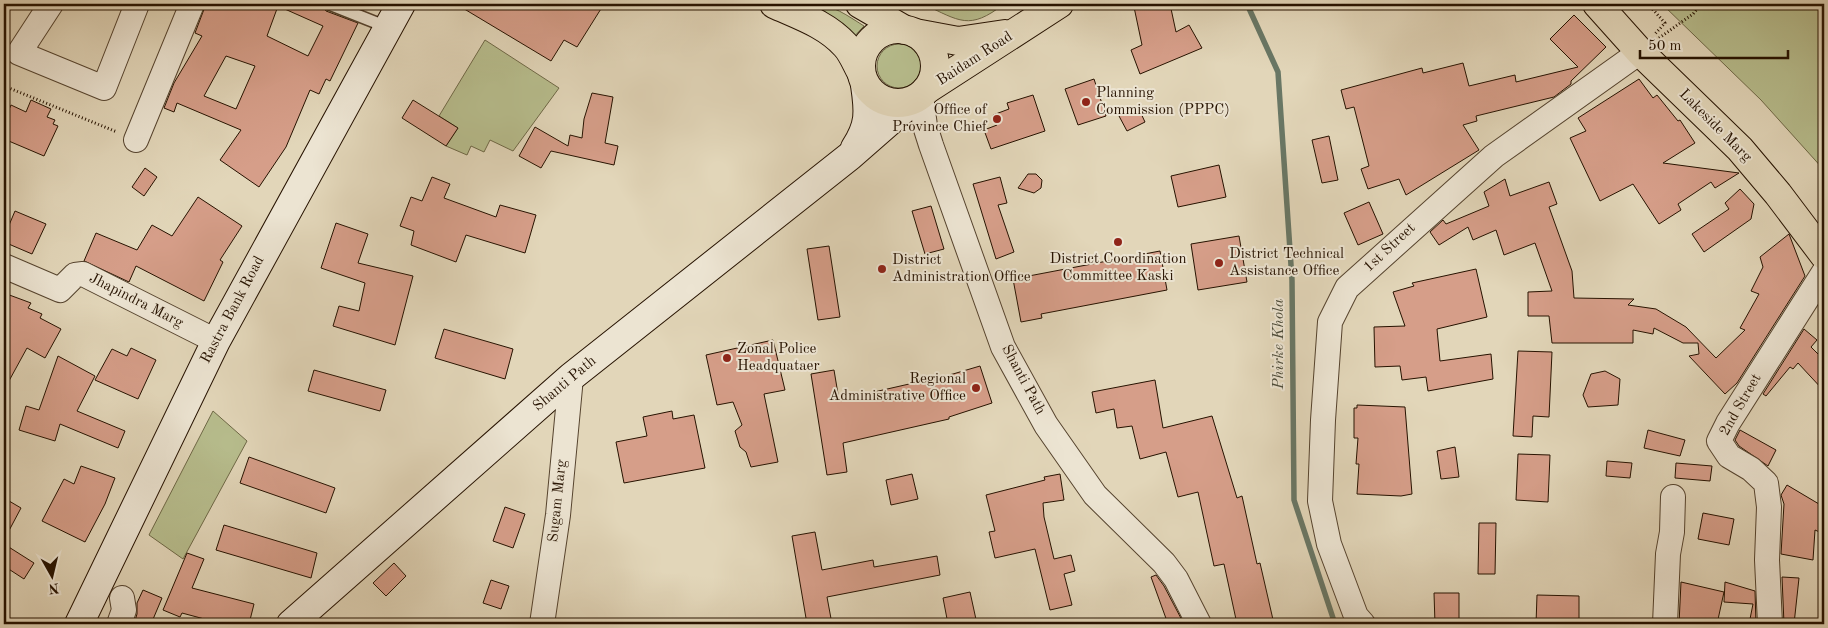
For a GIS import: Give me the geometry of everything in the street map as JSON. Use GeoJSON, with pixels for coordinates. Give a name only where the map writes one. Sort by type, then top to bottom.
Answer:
{"type":"FeatureCollection","features":[{"type":"Feature","properties":{"kind":"main road","name":"Rastra Bank Road"},"geometry":{"type":"LineString","coordinates":[[79,624],[216,341],[401,4]]}},
{"type":"Feature","properties":{"kind":"main road","name":"Baidam Road"},"geometry":{"type":"LineString","coordinates":[[774,4],[813,21],[833,34],[846,46],[871,93],[887,102],[906,103],[1059,4]]}},
{"type":"Feature","properties":{"kind":"main road","name":"Baidam Road"},"geometry":{"type":"LineString","coordinates":[[860,4],[910,31],[928,44],[935,59],[934,76],[921,95]]}},
{"type":"Feature","properties":{"kind":"main road","name":"Lakeside Marg"},"geometry":{"type":"LineString","coordinates":[[1597,4],[1640,52],[1740,150],[1778,194],[1824,255]]}},
{"type":"Feature","properties":{"kind":"main road","name":"Baidam Road"},"geometry":{"type":"LineString","coordinates":[[863,79],[863,52],[868,43],[884,31],[910,31],[958,41],[998,36],[1024,27]]}},
{"type":"Feature","properties":{"kind":"main road","name":"Shanti Path"},"geometry":{"type":"LineString","coordinates":[[850,156],[868,122],[869,109],[863,79]]}},
{"type":"Feature","properties":{"kind":"main road","name":"Shanti Path"},"geometry":{"type":"LineString","coordinates":[[291,624],[571,377],[850,156],[921,95]]}},
{"type":"Feature","properties":{"kind":"street"},"geometry":{"type":"LineString","coordinates":[[51,4],[19,53],[104,88],[137,4]]}},
{"type":"Feature","properties":{"kind":"street"},"geometry":{"type":"LineString","coordinates":[[136,140],[192,4]]}},
{"type":"Feature","properties":{"kind":"street","name":"1st Street"},"geometry":{"type":"LineString","coordinates":[[1363,624],[1356,616],[1329,544],[1320,501],[1322,428],[1330,322],[1347,288],[1494,156],[1640,52]]}},
{"type":"Feature","properties":{"kind":"street","name":"Shanti Path"},"geometry":{"type":"LineString","coordinates":[[921,95],[925,126],[931,145],[1004,347],[1046,425],[1095,495],[1164,563],[1176,579],[1199,624]]}},
{"type":"Feature","properties":{"kind":"street","name":"Jhapindra Marg"},"geometry":{"type":"LineString","coordinates":[[4,266],[60,290],[76,275],[83,274],[216,341]]}},
{"type":"Feature","properties":{"kind":"street","name":"2nd Street"},"geometry":{"type":"LineString","coordinates":[[1770,624],[1767,560],[1769,507],[1766,483],[1752,469],[1729,456],[1720,441],[1728,423],[1824,272]]}},
{"type":"Feature","properties":{"kind":"street","name":"Sugam Marg"},"geometry":{"type":"LineString","coordinates":[[542,624],[558,515],[571,377]]}},
{"type":"Feature","properties":{"kind":"street"},"geometry":{"type":"LineString","coordinates":[[1664,624],[1673,497]]}},
{"type":"Feature","properties":{"kind":"street"},"geometry":{"type":"LineString","coordinates":[[119,624],[124,610],[122,598]]}},
{"type":"Feature","properties":{"kind":"lane"},"geometry":{"type":"LineString","coordinates":[[329,4],[387,27]]}},
{"type":"Feature","properties":{"kind":"path"},"geometry":{"type":"LineString","coordinates":[[1640,52],[1665,23],[1648,4]]}},
{"type":"Feature","properties":{"kind":"path"},"geometry":{"type":"LineString","coordinates":[[1640,52],[1693,14],[1701,4]]}},
{"type":"Feature","properties":{"kind":"path"},"geometry":{"type":"LineString","coordinates":[[4,86],[136,140]]}},
{"type":"Feature","properties":{"kind":"green space"},"geometry":{"type":"Polygon","coordinates":[[[813,4],[833,8],[864,26],[850,41],[834,20],[813,4]]]}},
{"type":"Feature","properties":{"kind":"green space"},"geometry":{"type":"Polygon","coordinates":[[[923,4],[1004,4],[982,18],[964,20],[956,19],[923,4]]]}},
{"type":"Feature","properties":{"kind":"green space"},"geometry":{"type":"Polygon","coordinates":[[[1662,4],[1824,4],[1824,170],[1761,100],[1662,4]]]}},
{"type":"Feature","properties":{"kind":"green space"},"geometry":{"type":"Polygon","coordinates":[[[485,40],[559,88],[513,151],[490,140],[484,152],[471,146],[467,155],[446,146],[458,128],[439,116],[485,40]]]}},
{"type":"Feature","properties":{"kind":"green space"},"geometry":{"type":"Polygon","coordinates":[[[895,44],[903,44],[915,50],[921,66],[915,82],[903,88],[895,88],[883,82],[877,70],[877,62],[883,50],[895,44]]]}},
{"type":"Feature","properties":{"kind":"green space"},"geometry":{"type":"Polygon","coordinates":[[[213,411],[247,441],[183,559],[149,535],[213,411]]]}},
{"type":"Feature","properties":{"kind":"building"},"geometry":{"type":"Polygon","coordinates":[[[206,4],[322,4],[326,11],[358,23],[330,81],[326,79],[319,94],[310,90],[286,147],[259,187],[220,160],[241,130],[177,103],[174,112],[164,108],[174,83],[202,36],[195,33],[206,4]],[[278,6],[267,36],[308,56],[323,26],[278,6]],[[226,56],[204,96],[236,109],[255,66],[226,56]]]}},
{"type":"Feature","properties":{"kind":"building"},"geometry":{"type":"Polygon","coordinates":[[[349,4],[366,4],[364,10],[349,4]]]}},
{"type":"Feature","properties":{"kind":"building"},"geometry":{"type":"Polygon","coordinates":[[[456,4],[604,4],[577,47],[564,40],[551,61],[456,4]]]}},
{"type":"Feature","properties":{"kind":"building"},"geometry":{"type":"Polygon","coordinates":[[[1148,4],[1170,4],[1176,32],[1189,25],[1202,48],[1140,74],[1131,50],[1142,45],[1134,7],[1148,4]]]}},
{"type":"Feature","properties":{"kind":"building"},"geometry":{"type":"Polygon","coordinates":[[[1574,15],[1606,47],[1571,81],[1571,84],[1554,97],[1476,116],[1477,121],[1463,125],[1479,150],[1406,195],[1399,179],[1368,189],[1361,169],[1369,166],[1354,107],[1346,109],[1341,90],[1422,68],[1423,73],[1463,63],[1469,86],[1515,75],[1516,82],[1578,67],[1550,39],[1574,15]]]}},
{"type":"Feature","properties":{"kind":"building","name":"Planning Commission (PPPC)"},"geometry":{"type":"Polygon","coordinates":[[[1094,79],[1106,116],[1078,125],[1065,89],[1094,79]]]}},
{"type":"Feature","properties":{"kind":"building"},"geometry":{"type":"Polygon","coordinates":[[[1639,79],[1653,98],[1657,95],[1678,121],[1680,120],[1695,143],[1663,163],[1739,173],[1715,188],[1711,182],[1678,204],[1681,210],[1659,224],[1633,184],[1600,201],[1570,138],[1586,131],[1578,118],[1639,79]]]}},
{"type":"Feature","properties":{"kind":"building"},"geometry":{"type":"Polygon","coordinates":[[[592,93],[613,97],[605,143],[618,146],[614,165],[551,151],[541,168],[519,156],[535,127],[568,146],[570,135],[582,138],[584,119],[592,93]]]}},
{"type":"Feature","properties":{"kind":"building"},"geometry":{"type":"Polygon","coordinates":[[[1033,95],[1045,131],[991,149],[984,130],[997,125],[993,115],[1009,109],[1007,103],[1033,95]]]}},
{"type":"Feature","properties":{"kind":"building"},"geometry":{"type":"Polygon","coordinates":[[[31,100],[51,109],[47,117],[55,120],[53,124],[58,126],[44,156],[4,139],[4,121],[11,105],[26,112],[31,100]]]}},
{"type":"Feature","properties":{"kind":"building"},"geometry":{"type":"Polygon","coordinates":[[[413,100],[458,128],[446,146],[402,118],[413,100]]]}},
{"type":"Feature","properties":{"kind":"building"},"geometry":{"type":"Polygon","coordinates":[[[1138,107],[1145,122],[1127,131],[1119,116],[1138,107]]]}},
{"type":"Feature","properties":{"kind":"building"},"geometry":{"type":"Polygon","coordinates":[[[1329,136],[1338,180],[1322,183],[1312,140],[1329,136]]]}},
{"type":"Feature","properties":{"kind":"building"},"geometry":{"type":"Polygon","coordinates":[[[1219,165],[1226,197],[1178,207],[1171,176],[1219,165]]]}},
{"type":"Feature","properties":{"kind":"building"},"geometry":{"type":"Polygon","coordinates":[[[145,168],[157,177],[144,196],[132,187],[145,168]]]}},
{"type":"Feature","properties":{"kind":"building"},"geometry":{"type":"Polygon","coordinates":[[[1028,174],[1036,174],[1042,180],[1041,188],[1034,193],[1018,188],[1028,174]]]}},
{"type":"Feature","properties":{"kind":"building"},"geometry":{"type":"Polygon","coordinates":[[[432,177],[450,184],[444,198],[496,217],[500,205],[536,215],[525,253],[466,235],[456,262],[411,245],[414,231],[400,226],[411,197],[422,201],[432,177]]]}},
{"type":"Feature","properties":{"kind":"building"},"geometry":{"type":"Polygon","coordinates":[[[1000,177],[1007,203],[998,205],[1014,252],[996,259],[973,184],[1000,177]]]}},
{"type":"Feature","properties":{"kind":"building"},"geometry":{"type":"Polygon","coordinates":[[[1505,179],[1510,196],[1549,182],[1557,204],[1549,207],[1572,271],[1574,298],[1634,299],[1628,305],[1656,309],[1686,327],[1716,358],[1745,330],[1740,328],[1759,294],[1751,291],[1763,267],[1760,257],[1789,234],[1805,276],[1737,383],[1725,394],[1689,356],[1699,354],[1698,343],[1683,343],[1654,328],[1653,334],[1633,330],[1633,343],[1552,343],[1549,316],[1528,316],[1528,292],[1552,291],[1535,243],[1504,255],[1496,230],[1473,240],[1468,227],[1439,245],[1430,232],[1443,220],[1446,224],[1489,206],[1484,192],[1505,179]]]}},
{"type":"Feature","properties":{"kind":"building"},"geometry":{"type":"Polygon","coordinates":[[[1740,189],[1754,204],[1751,219],[1704,252],[1692,234],[1729,209],[1725,203],[1740,189]]]}},
{"type":"Feature","properties":{"kind":"building"},"geometry":{"type":"Polygon","coordinates":[[[198,197],[242,226],[220,260],[223,262],[204,301],[136,266],[129,282],[84,261],[96,233],[137,250],[152,225],[172,236],[198,197]]]}},
{"type":"Feature","properties":{"kind":"building"},"geometry":{"type":"Polygon","coordinates":[[[1369,202],[1383,234],[1358,245],[1344,213],[1369,202]]]}},
{"type":"Feature","properties":{"kind":"building"},"geometry":{"type":"Polygon","coordinates":[[[931,206],[944,249],[925,254],[912,211],[931,206]]]}},
{"type":"Feature","properties":{"kind":"building"},"geometry":{"type":"Polygon","coordinates":[[[15,211],[46,224],[32,254],[4,242],[4,237],[15,211]]]}},
{"type":"Feature","properties":{"kind":"building"},"geometry":{"type":"Polygon","coordinates":[[[336,223],[368,234],[358,263],[413,276],[395,345],[333,326],[339,306],[359,311],[365,283],[321,268],[336,223]]]}},
{"type":"Feature","properties":{"kind":"building","name":"District Technical Assistance Office"},"geometry":{"type":"Polygon","coordinates":[[[1239,236],[1247,282],[1198,290],[1191,244],[1239,236]]]}},
{"type":"Feature","properties":{"kind":"building"},"geometry":{"type":"Polygon","coordinates":[[[829,246],[840,317],[818,320],[807,249],[829,246]]]}},
{"type":"Feature","properties":{"kind":"building"},"geometry":{"type":"Polygon","coordinates":[[[1160,251],[1167,290],[1041,314],[1042,318],[1021,322],[1013,279],[1160,251]]]}},
{"type":"Feature","properties":{"kind":"building"},"geometry":{"type":"Polygon","coordinates":[[[1476,269],[1487,317],[1437,329],[1440,361],[1491,354],[1493,379],[1428,391],[1426,377],[1402,380],[1400,366],[1375,367],[1374,327],[1405,326],[1393,292],[1414,286],[1412,283],[1476,269]]]}},
{"type":"Feature","properties":{"kind":"building"},"geometry":{"type":"Polygon","coordinates":[[[4,293],[31,303],[28,308],[42,314],[40,318],[61,329],[45,358],[27,348],[4,390],[4,293]]]}},
{"type":"Feature","properties":{"kind":"building"},"geometry":{"type":"Polygon","coordinates":[[[444,329],[513,349],[505,379],[435,358],[444,329]]]}},
{"type":"Feature","properties":{"kind":"building"},"geometry":{"type":"Polygon","coordinates":[[[1804,329],[1817,340],[1811,347],[1824,360],[1824,391],[1798,363],[1793,369],[1790,367],[1766,396],[1763,394],[1804,329]]]}},
{"type":"Feature","properties":{"kind":"building"},"geometry":{"type":"Polygon","coordinates":[[[773,340],[785,390],[764,394],[778,462],[751,467],[746,452],[740,447],[735,431],[742,425],[733,402],[717,405],[706,355],[773,340]]]}},
{"type":"Feature","properties":{"kind":"building"},"geometry":{"type":"Polygon","coordinates":[[[131,348],[156,360],[138,399],[95,380],[112,349],[127,356],[131,348]]]}},
{"type":"Feature","properties":{"kind":"building"},"geometry":{"type":"Polygon","coordinates":[[[1518,351],[1552,352],[1549,417],[1533,416],[1532,437],[1513,436],[1518,351]]]}},
{"type":"Feature","properties":{"kind":"building"},"geometry":{"type":"Polygon","coordinates":[[[58,356],[95,376],[77,411],[125,431],[118,448],[60,424],[55,441],[19,430],[26,406],[39,410],[58,356]]]}},
{"type":"Feature","properties":{"kind":"building"},"geometry":{"type":"Polygon","coordinates":[[[980,366],[992,403],[949,417],[949,419],[843,443],[847,472],[827,475],[811,374],[834,370],[839,400],[980,366]]]}},
{"type":"Feature","properties":{"kind":"building"},"geometry":{"type":"Polygon","coordinates":[[[314,370],[386,390],[380,411],[308,391],[314,370]]]}},
{"type":"Feature","properties":{"kind":"building"},"geometry":{"type":"Polygon","coordinates":[[[1605,371],[1620,379],[1618,405],[1588,407],[1583,395],[1591,374],[1605,371]]]}},
{"type":"Feature","properties":{"kind":"building"},"geometry":{"type":"Polygon","coordinates":[[[1155,380],[1163,428],[1212,416],[1237,498],[1242,496],[1257,564],[1260,563],[1274,624],[1237,624],[1224,564],[1214,566],[1198,492],[1178,497],[1166,452],[1140,459],[1132,426],[1117,428],[1114,409],[1096,413],[1092,392],[1155,380]]]}},
{"type":"Feature","properties":{"kind":"building"},"geometry":{"type":"Polygon","coordinates":[[[1357,405],[1405,407],[1412,494],[1401,496],[1357,494],[1359,464],[1356,464],[1358,438],[1354,438],[1354,408],[1357,408],[1357,405]]]}},
{"type":"Feature","properties":{"kind":"building"},"geometry":{"type":"Polygon","coordinates":[[[672,411],[673,419],[694,415],[705,468],[624,483],[616,442],[647,436],[643,417],[672,411]]]}},
{"type":"Feature","properties":{"kind":"building"},"geometry":{"type":"Polygon","coordinates":[[[1648,430],[1685,440],[1680,456],[1644,448],[1648,430]]]}},
{"type":"Feature","properties":{"kind":"building"},"geometry":{"type":"Polygon","coordinates":[[[1740,430],[1776,450],[1768,466],[1739,446],[1735,440],[1740,430]]]}},
{"type":"Feature","properties":{"kind":"building"},"geometry":{"type":"Polygon","coordinates":[[[1455,447],[1459,477],[1441,479],[1437,451],[1455,447]]]}},
{"type":"Feature","properties":{"kind":"building"},"geometry":{"type":"Polygon","coordinates":[[[1518,454],[1550,455],[1548,502],[1516,500],[1518,454]]]}},
{"type":"Feature","properties":{"kind":"building"},"geometry":{"type":"Polygon","coordinates":[[[249,457],[335,488],[326,513],[240,483],[249,457]]]}},
{"type":"Feature","properties":{"kind":"building"},"geometry":{"type":"Polygon","coordinates":[[[1607,461],[1632,463],[1630,478],[1606,476],[1607,461]]]}},
{"type":"Feature","properties":{"kind":"building"},"geometry":{"type":"Polygon","coordinates":[[[1676,463],[1712,466],[1710,481],[1675,478],[1676,463]]]}},
{"type":"Feature","properties":{"kind":"building"},"geometry":{"type":"Polygon","coordinates":[[[81,466],[115,478],[105,504],[85,542],[42,521],[64,479],[74,484],[81,466]]]}},
{"type":"Feature","properties":{"kind":"building"},"geometry":{"type":"Polygon","coordinates":[[[912,474],[918,499],[891,505],[886,480],[912,474]]]}},
{"type":"Feature","properties":{"kind":"building"},"geometry":{"type":"Polygon","coordinates":[[[1060,474],[1064,500],[1043,503],[1044,517],[1054,559],[1071,555],[1075,571],[1064,574],[1072,605],[1050,610],[1035,549],[995,558],[989,532],[995,531],[986,495],[1045,480],[1044,477],[1060,474]]]}},
{"type":"Feature","properties":{"kind":"building"},"geometry":{"type":"Polygon","coordinates":[[[1787,485],[1824,507],[1824,534],[1815,530],[1813,560],[1781,554],[1784,504],[1781,495],[1787,485]]]}},
{"type":"Feature","properties":{"kind":"building"},"geometry":{"type":"Polygon","coordinates":[[[4,498],[21,508],[4,540],[4,498]]]}},
{"type":"Feature","properties":{"kind":"building"},"geometry":{"type":"Polygon","coordinates":[[[505,507],[525,514],[513,548],[493,541],[505,507]]]}},
{"type":"Feature","properties":{"kind":"building"},"geometry":{"type":"Polygon","coordinates":[[[1703,513],[1734,519],[1729,545],[1698,539],[1703,513]]]}},
{"type":"Feature","properties":{"kind":"building"},"geometry":{"type":"Polygon","coordinates":[[[1479,523],[1496,523],[1495,574],[1478,574],[1479,523]]]}},
{"type":"Feature","properties":{"kind":"building"},"geometry":{"type":"Polygon","coordinates":[[[224,525],[317,553],[311,578],[216,550],[224,525]]]}},
{"type":"Feature","properties":{"kind":"building"},"geometry":{"type":"Polygon","coordinates":[[[815,532],[822,570],[873,560],[874,567],[937,556],[940,575],[827,597],[832,624],[807,624],[792,536],[815,532]]]}},
{"type":"Feature","properties":{"kind":"building"},"geometry":{"type":"Polygon","coordinates":[[[4,544],[34,563],[24,579],[4,566],[4,544]]]}},
{"type":"Feature","properties":{"kind":"building"},"geometry":{"type":"Polygon","coordinates":[[[187,553],[204,559],[192,588],[254,604],[249,624],[223,624],[182,613],[180,617],[163,610],[187,553]]]}},
{"type":"Feature","properties":{"kind":"building"},"geometry":{"type":"Polygon","coordinates":[[[394,563],[406,576],[386,596],[373,583],[394,563]]]}},
{"type":"Feature","properties":{"kind":"building"},"geometry":{"type":"Polygon","coordinates":[[[1156,575],[1184,624],[1168,624],[1151,577],[1156,575]]]}},
{"type":"Feature","properties":{"kind":"building"},"geometry":{"type":"Polygon","coordinates":[[[1782,577],[1799,578],[1794,624],[1784,624],[1782,577]]]}},
{"type":"Feature","properties":{"kind":"building"},"geometry":{"type":"Polygon","coordinates":[[[491,580],[509,586],[501,609],[483,603],[491,580]]]}},
{"type":"Feature","properties":{"kind":"building"},"geometry":{"type":"Polygon","coordinates":[[[1681,582],[1724,592],[1717,624],[1679,624],[1681,582]]]}},
{"type":"Feature","properties":{"kind":"building"},"geometry":{"type":"Polygon","coordinates":[[[1725,582],[1755,591],[1756,624],[1749,624],[1753,604],[1724,602],[1725,582]]]}},
{"type":"Feature","properties":{"kind":"building"},"geometry":{"type":"Polygon","coordinates":[[[143,590],[162,598],[151,624],[134,624],[137,614],[137,603],[143,590]]]}},
{"type":"Feature","properties":{"kind":"building"},"geometry":{"type":"Polygon","coordinates":[[[970,592],[977,624],[948,624],[943,598],[970,592]]]}},
{"type":"Feature","properties":{"kind":"building"},"geometry":{"type":"Polygon","coordinates":[[[1434,593],[1459,593],[1459,624],[1435,624],[1434,593]]]}},
{"type":"Feature","properties":{"kind":"building"},"geometry":{"type":"Polygon","coordinates":[[[1537,595],[1579,596],[1579,624],[1536,624],[1537,595]]]}},
{"type":"Feature","properties":{"kind":"waterway","name":"Phirke Khola"},"geometry":{"type":"LineString","coordinates":[[1247,4],[1278,72],[1292,280],[1294,500],[1335,624]]}},
{"type":"Feature","properties":{"kind":"place","name":"Planning Commission (PPPC)"},"geometry":{"type":"Point","coordinates":[1086,102]}},
{"type":"Feature","properties":{"kind":"place","name":"Office of Province Chief"},"geometry":{"type":"Point","coordinates":[997,119]}},
{"type":"Feature","properties":{"kind":"place","name":"District Coordination Committee Kaski"},"geometry":{"type":"Point","coordinates":[1118,242]}},
{"type":"Feature","properties":{"kind":"place","name":"District Technical Assistance Office"},"geometry":{"type":"Point","coordinates":[1219,263]}},
{"type":"Feature","properties":{"kind":"place","name":"District Administration Office"},"geometry":{"type":"Point","coordinates":[882,269]}},
{"type":"Feature","properties":{"kind":"place","name":"Zonal Police Headquataer"},"geometry":{"type":"Point","coordinates":[727,358]}},
{"type":"Feature","properties":{"kind":"place","name":"Regional Administrative Office"},"geometry":{"type":"Point","coordinates":[976,388]}}]}
